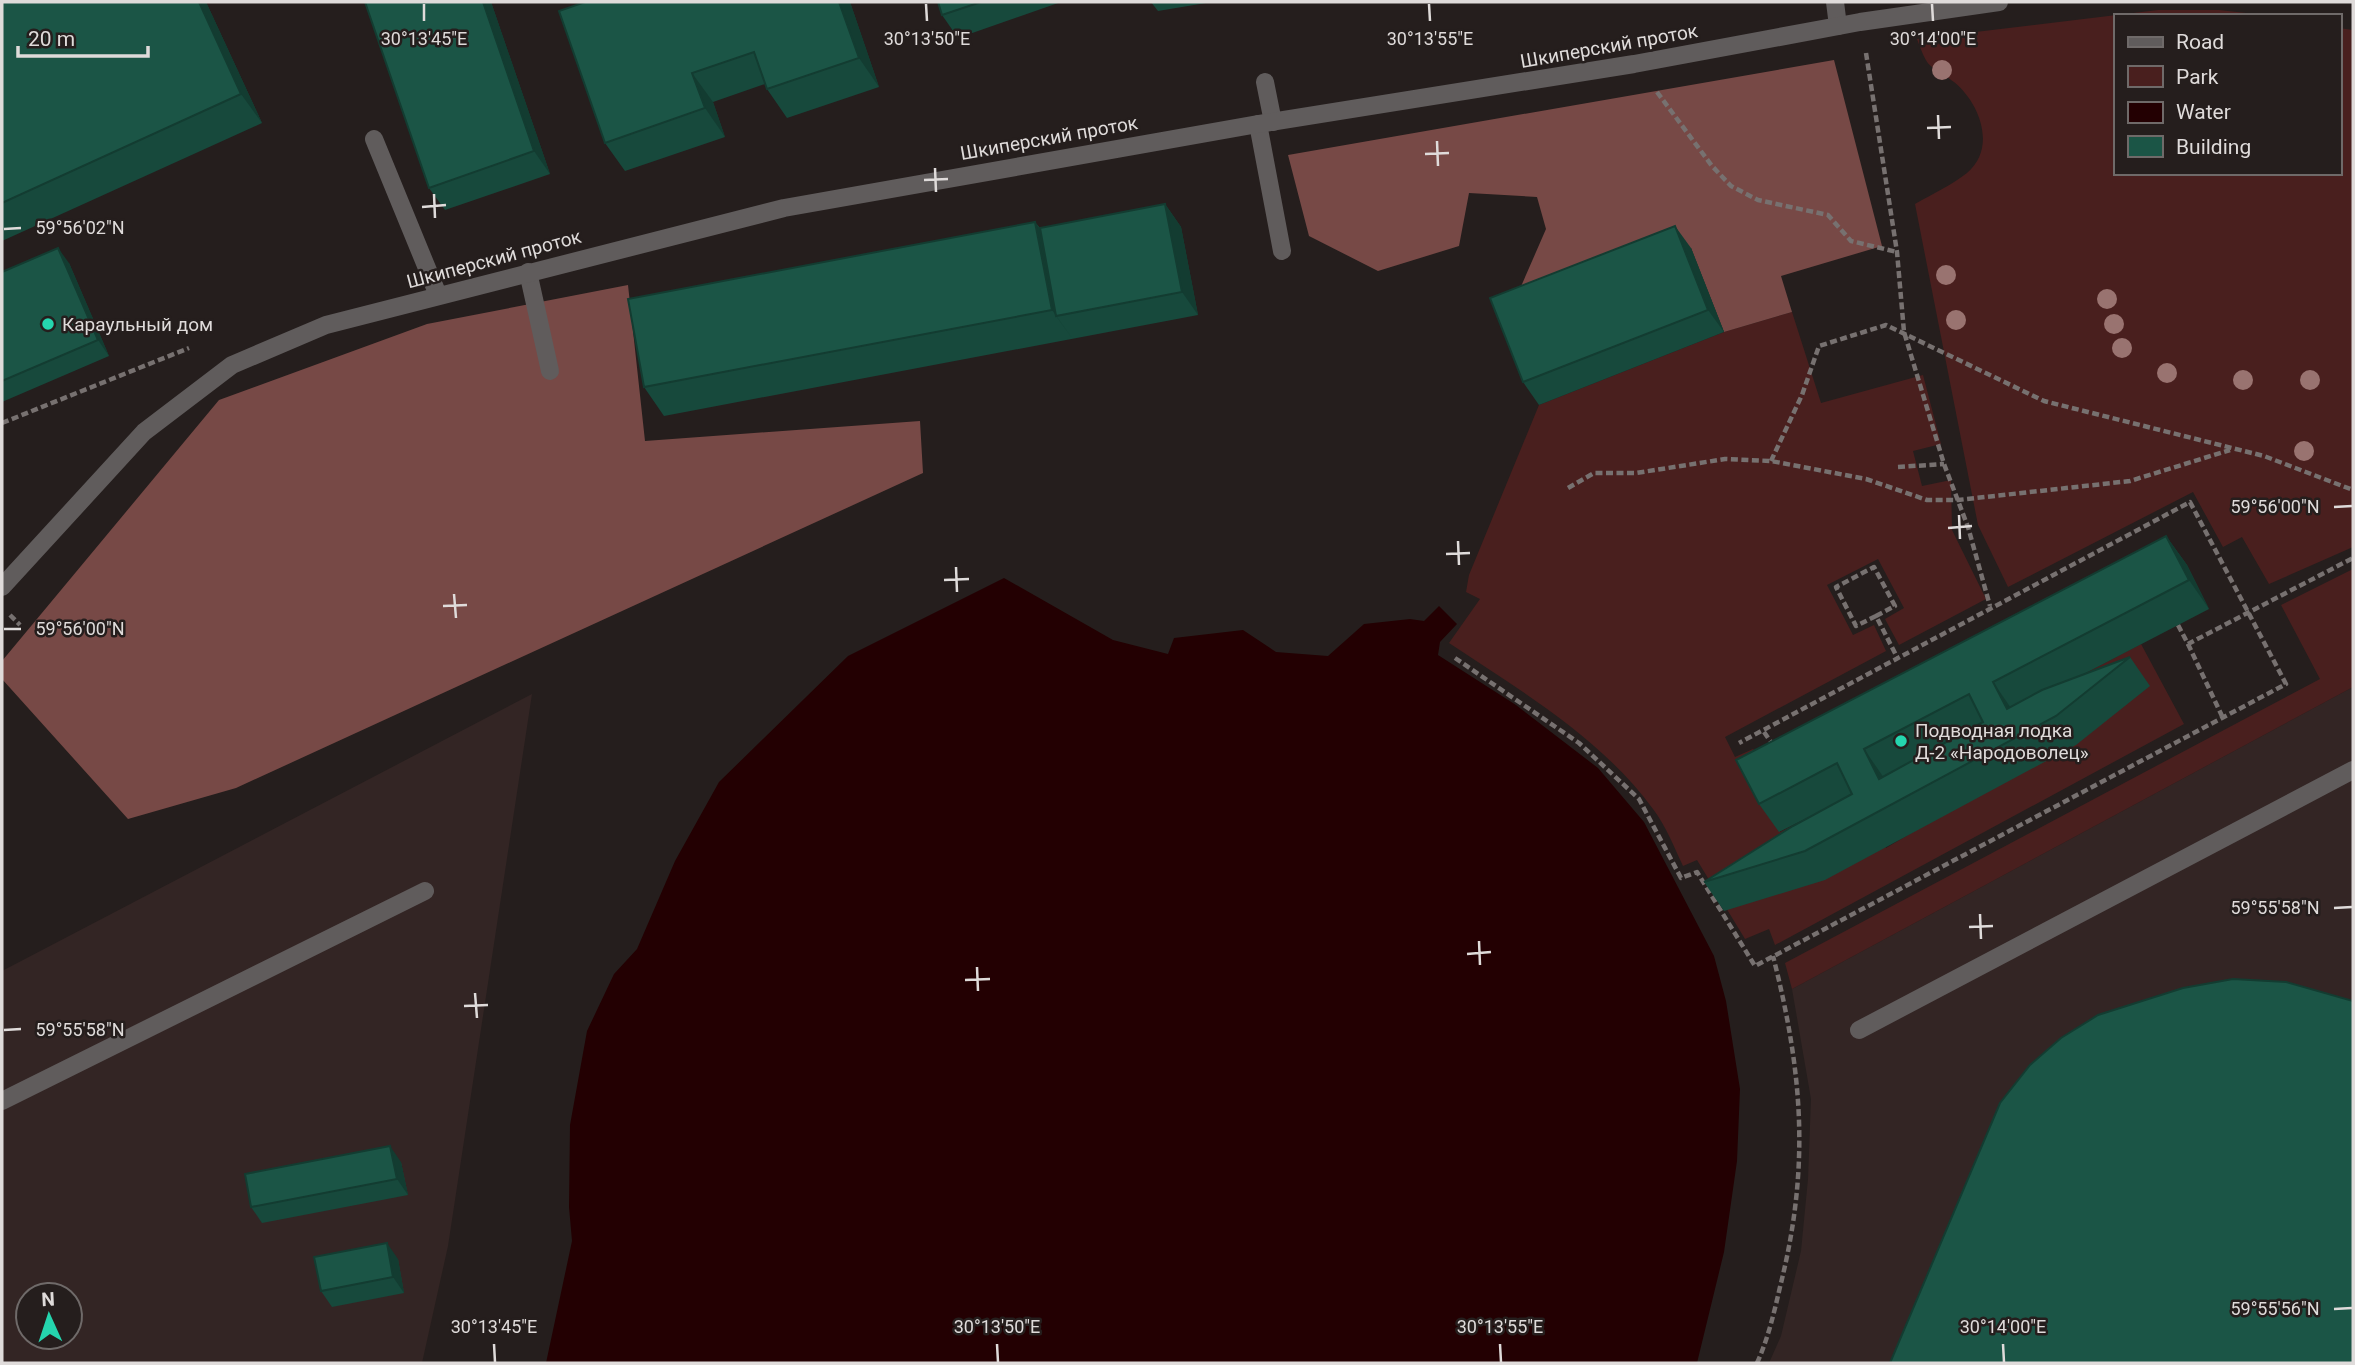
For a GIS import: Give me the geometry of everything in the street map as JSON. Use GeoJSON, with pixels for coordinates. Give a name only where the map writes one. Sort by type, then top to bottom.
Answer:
{"type":"FeatureCollection","features":[{"type":"Feature","properties":{"kind":"street"},"geometry":{"type":"LineString","coordinates":[[1835,2],[1838,26]]}},
{"type":"Feature","properties":{"kind":"street","name":"Шкиперский проток"},"geometry":{"type":"LineString","coordinates":[[2,587],[144,432],[232,365],[326,325],[784,208],[1266,123],[1634,64],[1838,26],[1906,8],[1999,2]]}},
{"type":"Feature","properties":{"kind":"street"},"geometry":{"type":"LineString","coordinates":[[1265,82],[1266,123],[1282,251]]}},
{"type":"Feature","properties":{"kind":"street"},"geometry":{"type":"LineString","coordinates":[[374,139],[438,295]]}},
{"type":"Feature","properties":{"kind":"street"},"geometry":{"type":"LineString","coordinates":[[528,272],[550,371]]}},
{"type":"Feature","properties":{"kind":"street"},"geometry":{"type":"LineString","coordinates":[[1859,1030],[2353,770]]}},
{"type":"Feature","properties":{"kind":"street"},"geometry":{"type":"LineString","coordinates":[[2,1101],[425,891]]}},
{"type":"Feature","properties":{"kind":"path"},"geometry":{"type":"LineString","coordinates":[[1865,46],[1897,252],[1904,332],[1990,606]]}},
{"type":"Feature","properties":{"kind":"path"},"geometry":{"type":"LineString","coordinates":[[1634,64],[1731,186],[1758,200],[1828,215],[1851,241],[1897,252]]}},
{"type":"Feature","properties":{"kind":"path"},"geometry":{"type":"LineString","coordinates":[[1771,461],[1802,396],[1819,345],[1886,325],[2044,401],[2264,456],[2353,490]]}},
{"type":"Feature","properties":{"kind":"path"},"geometry":{"type":"LineString","coordinates":[[2,423],[189,348]]}},
{"type":"Feature","properties":{"kind":"path"},"geometry":{"type":"LineString","coordinates":[[1568,488],[1594,474],[1636,473],[1725,459],[1771,461],[1866,479],[1927,500],[1958,500],[2130,481],[2233,449]]}},
{"type":"Feature","properties":{"kind":"path"},"geometry":{"type":"LineString","coordinates":[[1898,467],[1944,464]]}},
{"type":"Feature","properties":{"kind":"path"},"geometry":{"type":"LineString","coordinates":[[1455,657],[1579,743],[1639,799],[1681,878],[1697,872],[1755,966],[2286,684],[2190,502],[1990,606],[1764,732],[1739,743]]}},
{"type":"Feature","properties":{"kind":"path"},"geometry":{"type":"LineString","coordinates":[[2188,644],[2353,558]]}},
{"type":"Feature","properties":{"kind":"path"},"geometry":{"type":"LineString","coordinates":[[1874,567],[1895,606],[1876,616],[1856,626],[1836,587],[1874,567]]}},
{"type":"Feature","properties":{"kind":"path"},"geometry":{"type":"LineString","coordinates":[[1876,616],[1897,657]]}},
{"type":"Feature","properties":{"kind":"path"},"geometry":{"type":"LineString","coordinates":[[2178,625],[2222,716]]}},
{"type":"Feature","properties":{"kind":"path"},"geometry":{"type":"LineString","coordinates":[[1764,732],[1777,751]]}},
{"type":"Feature","properties":{"kind":"path"},"geometry":{"type":"LineString","coordinates":[[1757,1363],[1766,1343],[1790,1248],[1800,1172],[1800,1101],[1790,1020],[1773,956]]}},
{"type":"Feature","properties":{"kind":"shaded area"},"geometry":{"type":"Polygon","coordinates":[[[1834,60],[1882,246],[1781,276],[1792,312],[1724,332],[1691,248],[1506,321],[1546,229],[1537,197],[1469,193],[1459,246],[1378,271],[1309,236],[1288,155],[1834,60]]]}},
{"type":"Feature","properties":{"kind":"shaded area"},"geometry":{"type":"Polygon","coordinates":[[[628,285],[645,441],[920,421],[923,473],[236,788],[128,819],[2,679],[2,661],[219,400],[427,324],[628,285]]]}},
{"type":"Feature","properties":{"kind":"shaded area"},"geometry":{"type":"Polygon","coordinates":[[[2353,687],[2353,1363],[1769,1363],[1781,1336],[1801,1251],[1808,1179],[1811,1099],[1792,989],[2353,687]]]}},
{"type":"Feature","properties":{"kind":"shaded area"},"geometry":{"type":"Polygon","coordinates":[[[532,694],[448,1246],[422,1363],[2,1363],[2,971],[532,694]]]}},
{"type":"Feature","properties":{"kind":"green space"},"geometry":{"type":"Polygon","coordinates":[[[2158,10],[2219,10],[2255,14],[2125,14],[2158,10]]]}},
{"type":"Feature","properties":{"kind":"green space"},"geometry":{"type":"Polygon","coordinates":[[[2114,15],[2114,175],[2341,175],[2341,28],[2353,30],[2353,547],[2269,584],[2242,537],[2223,547],[2193,492],[2008,587],[1978,525],[1915,204],[1967,173],[1976,163],[1983,139],[1982,126],[1963,91],[1931,66],[1917,39],[2114,15]]]}},
{"type":"Feature","properties":{"kind":"green space"},"geometry":{"type":"Polygon","coordinates":[[[1792,312],[1821,403],[1923,375],[1941,444],[1913,451],[1922,486],[1951,480],[1952,530],[1986,599],[1899,645],[1885,619],[1904,608],[1878,559],[1827,585],[1853,635],[1874,625],[1886,651],[1725,737],[1735,757],[1753,749],[1773,768],[1780,832],[1858,792],[1886,848],[1913,832],[2013,711],[2141,644],[2184,724],[1775,945],[1769,929],[1745,939],[1697,860],[1683,866],[1658,816],[1632,783],[1609,760],[1558,717],[1449,643],[1480,599],[1466,592],[1469,575],[1539,405],[1724,332],[1792,312]]]}},
{"type":"Feature","properties":{"kind":"green space"},"geometry":{"type":"Polygon","coordinates":[[[2353,569],[2353,687],[1792,989],[1785,963],[2320,679],[2281,605],[2353,569]]]}},
{"type":"Feature","properties":{"kind":"water"},"geometry":{"type":"Polygon","coordinates":[[[1004,578],[1113,640],[1168,654],[1174,638],[1243,630],[1276,652],[1328,656],[1364,624],[1410,619],[1424,621],[1439,606],[1457,624],[1440,642],[1438,655],[1516,705],[1598,768],[1644,822],[1714,956],[1726,1001],[1740,1089],[1737,1161],[1724,1252],[1697,1363],[546,1363],[572,1241],[569,1207],[570,1125],[587,1031],[614,974],[637,949],[675,861],[719,782],[848,656],[1004,578]]]}},
{"type":"Feature","properties":{"kind":"building"},"geometry":{"type":"Polygon","coordinates":[[[2,2],[199,2],[241,94],[2,203],[2,2]]]}},
{"type":"Feature","properties":{"kind":"building"},"geometry":{"type":"Polygon","coordinates":[[[365,2],[483,2],[534,151],[429,188],[365,2]]]}},
{"type":"Feature","properties":{"kind":"building"},"geometry":{"type":"Polygon","coordinates":[[[585,2],[839,2],[859,58],[767,89],[754,52],[692,73],[705,108],[605,143],[559,11],[585,2]]]}},
{"type":"Feature","properties":{"kind":"building"},"geometry":{"type":"Polygon","coordinates":[[[938,2],[981,2],[942,15],[938,2]]]}},
{"type":"Feature","properties":{"kind":"building"},"geometry":{"type":"Polygon","coordinates":[[[1165,204],[1182,292],[1056,316],[1040,228],[1165,204]]]}},
{"type":"Feature","properties":{"kind":"building"},"geometry":{"type":"Polygon","coordinates":[[[1035,222],[1052,310],[644,387],[628,299],[1035,222]]]}},
{"type":"Feature","properties":{"kind":"building"},"geometry":{"type":"Polygon","coordinates":[[[1675,226],[1708,310],[1523,382],[1490,298],[1675,226]]]}},
{"type":"Feature","properties":{"kind":"building","name":"Караульный дом"},"geometry":{"type":"Polygon","coordinates":[[[58,248],[98,340],[2,381],[2,272],[58,248]]]}},
{"type":"Feature","properties":{"kind":"building"},"geometry":{"type":"Polygon","coordinates":[[[2166,536],[2189,580],[1993,682],[2007,709],[2042,690],[2130,657],[2056,716],[1805,851],[1704,882],[1793,826],[1852,794],[1837,763],[1759,804],[1736,760],[2166,536]],[[1969,694],[1864,749],[1879,779],[1983,722],[1969,694]]]}},
{"type":"Feature","properties":{"kind":"building"},"geometry":{"type":"Polygon","coordinates":[[[2233,979],[2286,982],[2353,1001],[2353,1363],[1890,1363],[2000,1103],[2030,1065],[2061,1038],[2098,1015],[2183,988],[2233,979]]]}},
{"type":"Feature","properties":{"kind":"building"},"geometry":{"type":"Polygon","coordinates":[[[390,1146],[397,1179],[251,1207],[245,1174],[390,1146]]]}},
{"type":"Feature","properties":{"kind":"building"},"geometry":{"type":"Polygon","coordinates":[[[387,1243],[393,1277],[321,1291],[314,1257],[387,1243]]]}},
{"type":"Feature","properties":{"kind":"place","name":"Караульный дом"},"geometry":{"type":"Point","coordinates":[48,324]}},
{"type":"Feature","properties":{"kind":"place","name":"Подводная лодка Д-2 «Народоволец»"},"geometry":{"type":"Point","coordinates":[1901,741]}}]}
